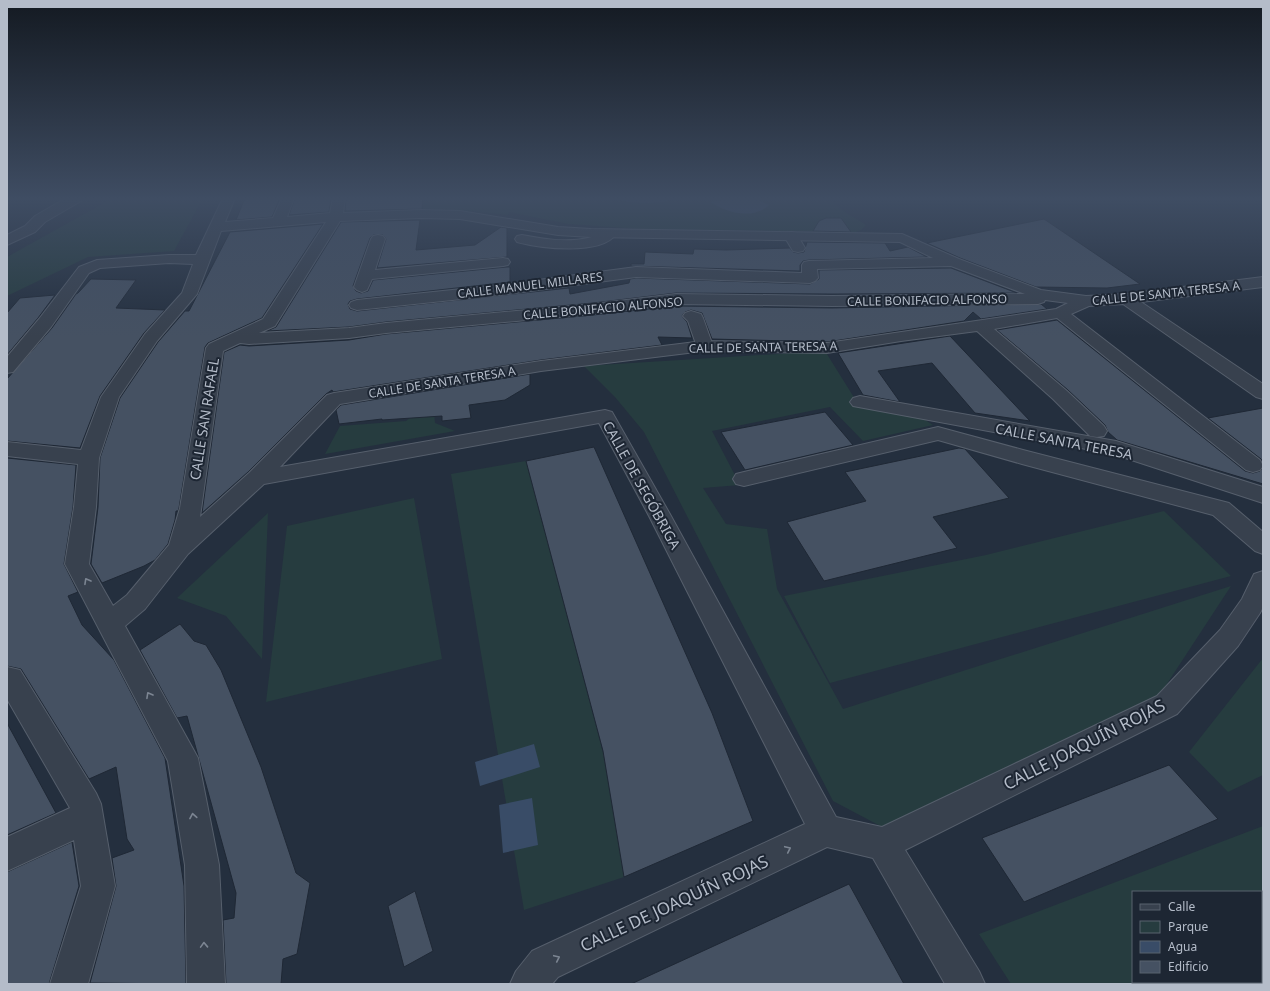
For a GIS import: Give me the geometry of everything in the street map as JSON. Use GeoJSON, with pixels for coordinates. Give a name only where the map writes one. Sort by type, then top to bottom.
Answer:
{"type":"FeatureCollection","features":[{"type":"Feature","properties":{"kind":"street"},"geometry":{"type":"LineString","coordinates":[[206,984],[202,865],[183,758],[77,564],[85,507],[89,458],[110,397],[151,338],[190,294],[202,260],[210,244]]}},
{"type":"Feature","properties":{"kind":"street","name":"CALLE SAN RAFAEL"},"geometry":{"type":"LineString","coordinates":[[180,548],[191,508],[215,348],[269,322],[319,244]]}},
{"type":"Feature","properties":{"kind":"street"},"geometry":{"type":"LineString","coordinates":[[349,333],[376,244]]}},
{"type":"Feature","properties":{"kind":"street"},"geometry":{"type":"LineString","coordinates":[[916,244],[954,262],[1038,294],[1063,306],[1253,465]]}},
{"type":"Feature","properties":{"kind":"street"},"geometry":{"type":"LineString","coordinates":[[7,368],[45,323],[84,270],[97,264],[169,259],[202,260]]}},
{"type":"Feature","properties":{"kind":"street"},"geometry":{"type":"LineString","coordinates":[[366,275],[503,262]]}},
{"type":"Feature","properties":{"kind":"street","name":"CALLE MANUEL MILLARES"},"geometry":{"type":"LineString","coordinates":[[357,304],[500,290],[636,272],[810,278],[809,265],[954,262]]}},
{"type":"Feature","properties":{"kind":"street","name":"CALLE DE SANTA TERESA A"},"geometry":{"type":"LineString","coordinates":[[257,478],[334,399],[541,366],[704,346],[827,348],[901,336],[981,326],[1086,301],[1260,284]]}},
{"type":"Feature","properties":{"kind":"street"},"geometry":{"type":"LineString","coordinates":[[1126,298],[1263,393]]}},
{"type":"Feature","properties":{"kind":"street","name":"CALLE BONIFACIO ALFONSO"},"geometry":{"type":"LineString","coordinates":[[237,337],[249,339],[349,333],[386,328],[593,309],[676,299],[1063,306]]}},
{"type":"Feature","properties":{"kind":"street"},"geometry":{"type":"LineString","coordinates":[[691,316],[695,318],[704,346]]}},
{"type":"Feature","properties":{"kind":"street"},"geometry":{"type":"LineString","coordinates":[[981,326],[1060,395],[1097,431]]}},
{"type":"Feature","properties":{"kind":"street","name":"CALLE SANTA TERESA"},"geometry":{"type":"LineString","coordinates":[[860,402],[1116,448],[1263,495]]}},
{"type":"Feature","properties":{"kind":"street","name":"CALLE DE SEGÓBRIGA"},"geometry":{"type":"LineString","coordinates":[[257,478],[606,416],[826,831]]}},
{"type":"Feature","properties":{"kind":"street"},"geometry":{"type":"LineString","coordinates":[[744,479],[938,433],[1022,457],[1221,509],[1263,545]]}},
{"type":"Feature","properties":{"kind":"street"},"geometry":{"type":"LineString","coordinates":[[7,449],[89,458]]}},
{"type":"Feature","properties":{"kind":"street"},"geometry":{"type":"LineString","coordinates":[[110,623],[136,602],[180,548],[257,478]]}},
{"type":"Feature","properties":{"kind":"street","name":"CALLE JOAQUÍN ROJAS"},"geometry":{"type":"LineString","coordinates":[[883,844],[1167,705],[1230,638],[1251,606],[1263,581]]}},
{"type":"Feature","properties":{"kind":"street"},"geometry":{"type":"LineString","coordinates":[[7,679],[10,679],[85,804],[98,886],[69,984]]}},
{"type":"Feature","properties":{"kind":"street"},"geometry":{"type":"LineString","coordinates":[[7,854],[87,817]]}},
{"type":"Feature","properties":{"kind":"street"},"geometry":{"type":"LineString","coordinates":[[826,831],[883,844],[966,984]]}},
{"type":"Feature","properties":{"kind":"street","name":"CALLE DE JOAQUÍN ROJAS"},"geometry":{"type":"LineString","coordinates":[[529,984],[546,964],[826,831]]}},
{"type":"Feature","properties":{"kind":"green space"},"geometry":{"type":"Polygon","coordinates":[[[30,244],[178,244],[174,251],[88,257],[7,296],[7,257],[30,244]]]}},
{"type":"Feature","properties":{"kind":"green space"},"geometry":{"type":"Polygon","coordinates":[[[825,351],[860,407],[919,416],[933,425],[863,441],[830,407],[712,431],[740,485],[703,488],[726,524],[767,529],[777,589],[843,709],[1231,586],[1157,699],[886,829],[833,801],[644,432],[615,397],[584,366],[825,351]]]}},
{"type":"Feature","properties":{"kind":"green space"},"geometry":{"type":"Polygon","coordinates":[[[434,411],[435,423],[455,431],[325,454],[340,426],[406,421],[411,417],[434,411]]]}},
{"type":"Feature","properties":{"kind":"green space"},"geometry":{"type":"Polygon","coordinates":[[[526,461],[603,752],[624,877],[524,910],[451,474],[526,461]]]}},
{"type":"Feature","properties":{"kind":"green space"},"geometry":{"type":"Polygon","coordinates":[[[414,498],[442,659],[266,702],[287,526],[414,498]]]}},
{"type":"Feature","properties":{"kind":"green space"},"geometry":{"type":"Polygon","coordinates":[[[1164,511],[1231,576],[830,683],[784,596],[986,555],[1164,511]]]}},
{"type":"Feature","properties":{"kind":"green space"},"geometry":{"type":"Polygon","coordinates":[[[268,513],[262,659],[226,616],[177,598],[268,513]]]}},
{"type":"Feature","properties":{"kind":"green space"},"geometry":{"type":"Polygon","coordinates":[[[1263,658],[1263,775],[1228,792],[1189,752],[1263,658]]]}},
{"type":"Feature","properties":{"kind":"green space"},"geometry":{"type":"Polygon","coordinates":[[[1263,826],[1263,984],[1011,984],[979,934],[1263,826]]]}},
{"type":"Feature","properties":{"kind":"water"},"geometry":{"type":"Polygon","coordinates":[[[534,744],[540,767],[480,786],[475,762],[534,744]]]}},
{"type":"Feature","properties":{"kind":"water"},"geometry":{"type":"Polygon","coordinates":[[[532,798],[538,845],[503,853],[499,805],[532,798]]]}},
{"type":"Feature","properties":{"kind":"building"},"geometry":{"type":"Polygon","coordinates":[[[224,244],[310,244],[262,318],[208,343],[205,347],[179,508],[178,511],[176,511],[168,544],[155,560],[102,583],[91,564],[98,507],[100,458],[120,398],[158,342],[185,311],[189,311],[224,244]]]}},
{"type":"Feature","properties":{"kind":"building"},"geometry":{"type":"Polygon","coordinates":[[[327,244],[368,244],[353,286],[356,291],[361,293],[368,291],[373,280],[510,267],[510,282],[350,301],[348,304],[350,309],[357,311],[569,288],[570,294],[629,283],[630,279],[636,278],[810,284],[819,279],[819,270],[951,268],[1017,293],[676,293],[593,303],[386,322],[349,327],[267,331],[276,327],[327,244]]]}},
{"type":"Feature","properties":{"kind":"building"},"geometry":{"type":"Polygon","coordinates":[[[384,244],[417,244],[416,250],[476,244],[507,244],[507,257],[377,268],[384,244]]]}},
{"type":"Feature","properties":{"kind":"building"},"geometry":{"type":"Polygon","coordinates":[[[806,244],[886,244],[890,251],[908,247],[927,257],[809,260],[803,261],[800,265],[800,271],[631,266],[631,264],[644,264],[645,252],[693,254],[694,249],[726,250],[790,248],[793,252],[804,252],[806,244]]]}},
{"type":"Feature","properties":{"kind":"building"},"geometry":{"type":"Polygon","coordinates":[[[930,244],[1081,244],[1140,284],[1107,288],[1036,287],[960,258],[930,244]]]}},
{"type":"Feature","properties":{"kind":"building"},"geometry":{"type":"Polygon","coordinates":[[[91,279],[136,280],[116,308],[165,310],[144,333],[100,396],[80,448],[7,441],[7,379],[52,328],[76,294],[91,279]]]}},
{"type":"Feature","properties":{"kind":"building"},"geometry":{"type":"Polygon","coordinates":[[[55,295],[7,355],[7,313],[20,298],[55,295]]]}},
{"type":"Feature","properties":{"kind":"building"},"geometry":{"type":"Polygon","coordinates":[[[1041,304],[1047,309],[981,319],[973,312],[964,321],[827,342],[712,339],[702,313],[691,310],[685,312],[682,316],[687,322],[692,338],[658,337],[662,345],[541,360],[333,392],[332,390],[326,394],[248,472],[202,513],[224,352],[240,345],[249,346],[349,340],[386,334],[676,306],[832,308],[1041,304]]]}},
{"type":"Feature","properties":{"kind":"building"},"geometry":{"type":"Polygon","coordinates":[[[1057,320],[1245,471],[1253,473],[1260,471],[1263,468],[1263,484],[1117,440],[1108,432],[1105,425],[1068,390],[997,330],[1057,320]]]}},
{"type":"Feature","properties":{"kind":"building"},"geometry":{"type":"Polygon","coordinates":[[[950,336],[1030,421],[975,413],[932,363],[878,371],[900,402],[863,395],[838,353],[950,336]]]}},
{"type":"Feature","properties":{"kind":"building"},"geometry":{"type":"Polygon","coordinates":[[[530,374],[530,385],[505,400],[469,405],[471,418],[442,421],[442,416],[382,419],[339,424],[336,410],[341,405],[530,374]]]}},
{"type":"Feature","properties":{"kind":"building"},"geometry":{"type":"Polygon","coordinates":[[[1263,408],[1263,463],[1261,459],[1208,418],[1263,408]]]}},
{"type":"Feature","properties":{"kind":"building"},"geometry":{"type":"Polygon","coordinates":[[[825,412],[853,445],[745,470],[721,432],[825,412]]]}},
{"type":"Feature","properties":{"kind":"building"},"geometry":{"type":"Polygon","coordinates":[[[594,447],[712,713],[753,821],[624,877],[603,751],[526,461],[594,447]]]}},
{"type":"Feature","properties":{"kind":"building"},"geometry":{"type":"Polygon","coordinates":[[[959,448],[965,449],[1009,498],[933,517],[957,548],[824,581],[787,522],[866,501],[845,472],[959,448]]]}},
{"type":"Feature","properties":{"kind":"building"},"geometry":{"type":"Polygon","coordinates":[[[7,458],[76,465],[73,507],[64,564],[78,592],[68,596],[82,625],[114,660],[165,758],[184,886],[186,984],[90,983],[116,886],[112,858],[134,850],[127,839],[116,767],[89,779],[21,669],[7,666],[7,458]]]}},
{"type":"Feature","properties":{"kind":"building"},"geometry":{"type":"Polygon","coordinates":[[[180,624],[194,641],[206,645],[221,670],[261,767],[296,873],[310,883],[297,954],[283,959],[281,984],[226,984],[223,920],[234,918],[236,893],[187,716],[177,718],[140,650],[180,624]]]}},
{"type":"Feature","properties":{"kind":"building"},"geometry":{"type":"Polygon","coordinates":[[[7,723],[56,813],[7,835],[7,723]]]}},
{"type":"Feature","properties":{"kind":"building"},"geometry":{"type":"Polygon","coordinates":[[[1169,765],[1218,819],[1024,902],[982,838],[1169,765]]]}},
{"type":"Feature","properties":{"kind":"building"},"geometry":{"type":"Polygon","coordinates":[[[72,842],[79,886],[49,984],[7,984],[7,872],[72,842]]]}},
{"type":"Feature","properties":{"kind":"building"},"geometry":{"type":"Polygon","coordinates":[[[849,884],[904,984],[631,984],[849,884]]]}},
{"type":"Feature","properties":{"kind":"building"},"geometry":{"type":"Polygon","coordinates":[[[415,891],[433,951],[404,967],[388,906],[415,891]]]}}]}
